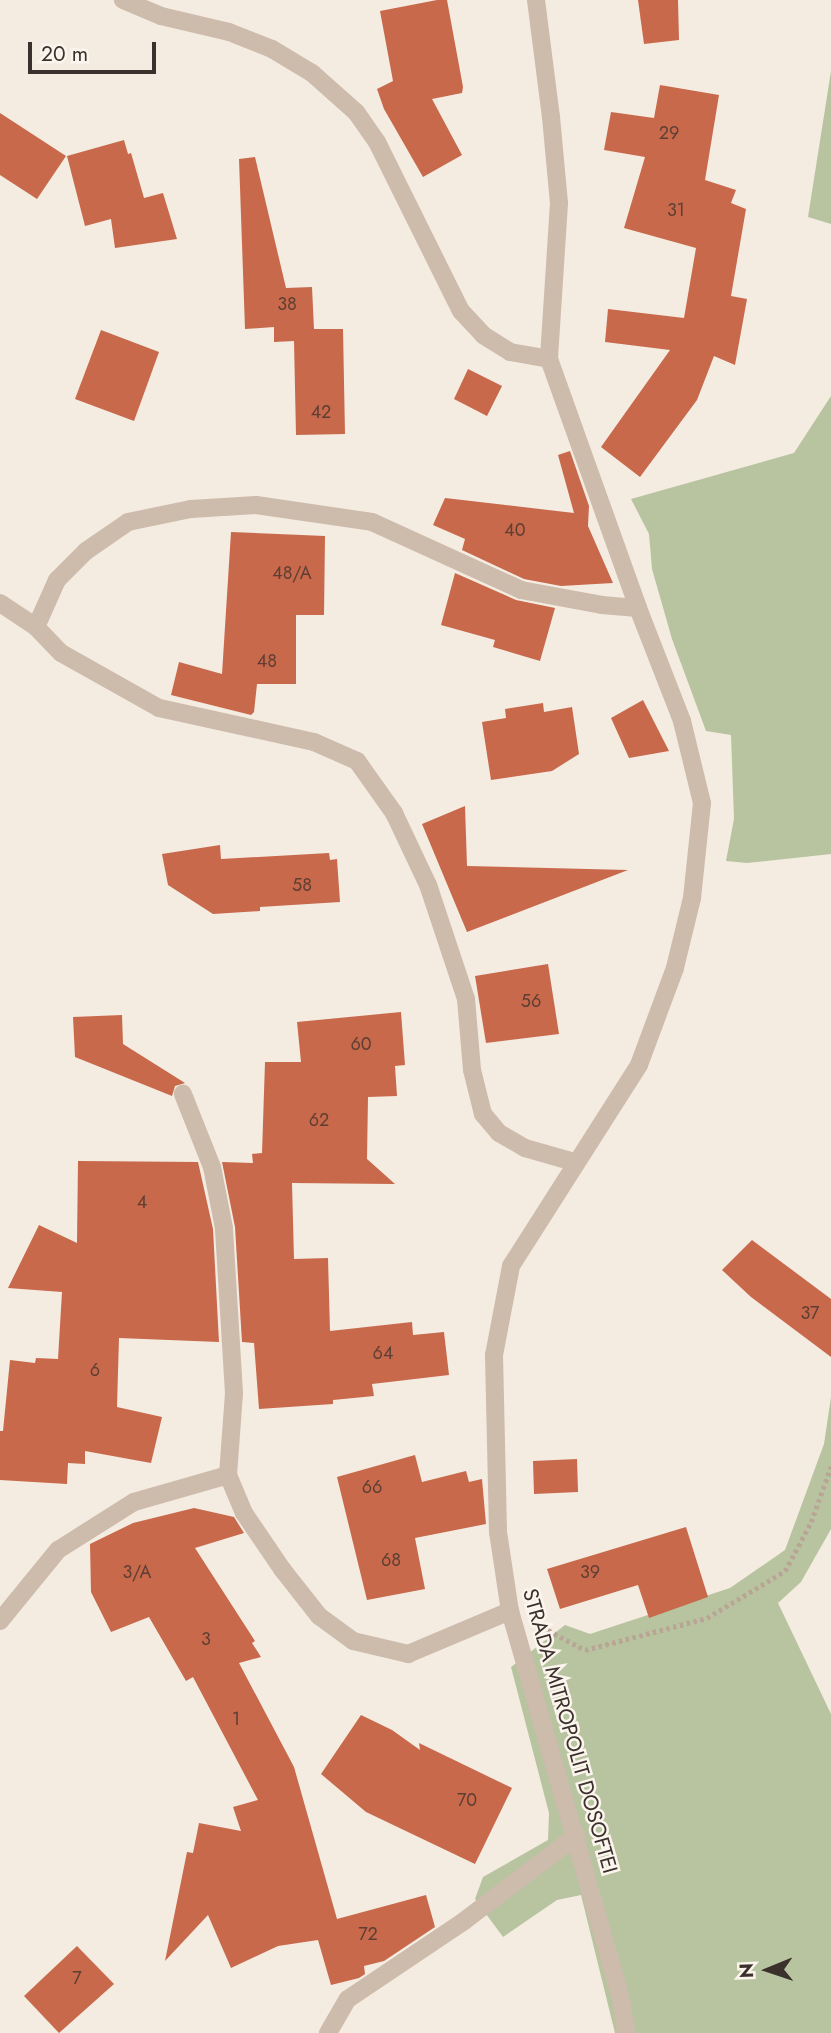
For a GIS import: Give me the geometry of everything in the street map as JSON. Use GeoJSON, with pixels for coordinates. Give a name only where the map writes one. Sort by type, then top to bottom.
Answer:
{"type":"FeatureCollection","features":[{"type":"Feature","properties":{"kind":"street"},"geometry":{"type":"LineString","coordinates":[[123,0],[161,16],[229,32],[272,49],[312,73],[356,112],[377,142],[461,311],[483,335],[510,352],[549,359]]}},
{"type":"Feature","properties":{"kind":"street","name":"STRADA MITROPOLIT DOSOFTEI"},"geometry":{"type":"LineString","coordinates":[[536,0],[559,203],[549,359],[638,608],[682,721],[702,803],[692,898],[675,968],[639,1065],[574,1162],[511,1266],[494,1355],[498,1532],[510,1611],[621,1997],[626,2033]]}},
{"type":"Feature","properties":{"kind":"street"},"geometry":{"type":"LineString","coordinates":[[36,627],[57,580],[86,551],[128,522],[191,509],[256,505],[372,522],[521,590],[602,606],[638,608]]}},
{"type":"Feature","properties":{"kind":"street"},"geometry":{"type":"LineString","coordinates":[[0,603],[36,627],[61,653],[159,708],[314,741],[357,761],[394,813],[428,885],[466,999],[472,1070],[483,1114],[499,1133],[526,1148],[574,1162]]}},
{"type":"Feature","properties":{"kind":"street"},"geometry":{"type":"LineString","coordinates":[[183,1094],[212,1167],[223,1228],[234,1393],[228,1475],[244,1513],[282,1569],[319,1616],[353,1641],[408,1654],[510,1611]]}},
{"type":"Feature","properties":{"kind":"street"},"geometry":{"type":"LineString","coordinates":[[0,1621],[58,1550],[134,1502],[228,1475]]}},
{"type":"Feature","properties":{"kind":"street"},"geometry":{"type":"LineString","coordinates":[[328,2033],[348,1999],[464,1921],[576,1836]]}},
{"type":"Feature","properties":{"kind":"path"},"geometry":{"type":"LineString","coordinates":[[510,1611],[585,1650],[707,1618],[785,1571],[811,1522],[831,1466]]}},
{"type":"Feature","properties":{"kind":"green space"},"geometry":{"type":"Polygon","coordinates":[[[831,71],[831,224],[808,217],[831,71]]]}},
{"type":"Feature","properties":{"kind":"green space"},"geometry":{"type":"Polygon","coordinates":[[[831,396],[831,854],[747,863],[726,861],[734,819],[731,735],[706,731],[672,639],[652,569],[649,534],[631,499],[794,453],[831,396]]]}},
{"type":"Feature","properties":{"kind":"green space"},"geometry":{"type":"Polygon","coordinates":[[[831,1397],[831,1529],[801,1582],[778,1603],[831,1714],[831,2033],[615,2033],[581,1895],[557,1900],[503,1937],[475,1899],[483,1877],[548,1840],[549,1813],[511,1667],[565,1625],[590,1634],[730,1588],[785,1550],[824,1444],[831,1397]]]}},
{"type":"Feature","properties":{"kind":"building"},"geometry":{"type":"Polygon","coordinates":[[[447,0],[463,87],[462,93],[432,99],[462,155],[423,177],[384,109],[377,89],[393,81],[380,11],[447,0]]]}},
{"type":"Feature","properties":{"kind":"building"},"geometry":{"type":"Polygon","coordinates":[[[638,0],[678,0],[679,40],[644,44],[638,0]]]}},
{"type":"Feature","properties":{"kind":"building"},"geometry":{"type":"Polygon","coordinates":[[[660,85],[719,95],[705,180],[736,190],[731,203],[746,209],[731,296],[747,299],[735,365],[714,356],[697,400],[640,477],[601,447],[670,350],[605,342],[608,309],[684,318],[696,248],[624,228],[645,157],[604,150],[611,112],[654,118],[660,85]]]}},
{"type":"Feature","properties":{"kind":"building"},"geometry":{"type":"Polygon","coordinates":[[[0,113],[66,156],[37,199],[0,175],[0,113]]]}},
{"type":"Feature","properties":{"kind":"building"},"geometry":{"type":"Polygon","coordinates":[[[124,140],[128,154],[131,153],[144,198],[163,193],[177,239],[115,248],[111,219],[85,226],[67,156],[124,140]]]}},
{"type":"Feature","properties":{"kind":"building"},"geometry":{"type":"Polygon","coordinates":[[[255,157],[286,288],[312,287],[314,329],[343,329],[345,434],[296,435],[294,341],[274,342],[274,327],[245,329],[239,159],[255,157]]]}},
{"type":"Feature","properties":{"kind":"building"},"geometry":{"type":"Polygon","coordinates":[[[101,330],[159,352],[134,421],[75,399],[101,330]]]}},
{"type":"Feature","properties":{"kind":"building"},"geometry":{"type":"Polygon","coordinates":[[[468,369],[502,386],[487,416],[454,399],[468,369]]]}},
{"type":"Feature","properties":{"kind":"building"},"geometry":{"type":"Polygon","coordinates":[[[570,451],[589,506],[588,526],[613,583],[561,586],[524,579],[462,550],[465,539],[433,525],[445,498],[574,513],[558,455],[570,451]]]}},
{"type":"Feature","properties":{"kind":"building"},"geometry":{"type":"Polygon","coordinates":[[[231,532],[325,536],[324,615],[296,615],[296,684],[257,684],[254,712],[251,715],[171,695],[179,662],[222,674],[231,532]]]}},
{"type":"Feature","properties":{"kind":"building"},"geometry":{"type":"Polygon","coordinates":[[[455,573],[516,600],[555,608],[540,661],[493,647],[495,640],[441,625],[455,573]]]}},
{"type":"Feature","properties":{"kind":"building"},"geometry":{"type":"Polygon","coordinates":[[[643,700],[669,751],[629,758],[611,718],[643,700]]]}},
{"type":"Feature","properties":{"kind":"building"},"geometry":{"type":"Polygon","coordinates":[[[543,703],[544,712],[572,707],[579,754],[552,771],[491,780],[482,722],[506,718],[505,709],[543,703]]]}},
{"type":"Feature","properties":{"kind":"building"},"geometry":{"type":"Polygon","coordinates":[[[465,806],[467,866],[628,870],[467,932],[422,824],[465,806]]]}},
{"type":"Feature","properties":{"kind":"building"},"geometry":{"type":"Polygon","coordinates":[[[220,845],[221,859],[329,853],[330,860],[337,859],[340,902],[260,907],[260,911],[213,914],[168,885],[162,854],[220,845]]]}},
{"type":"Feature","properties":{"kind":"building"},"geometry":{"type":"Polygon","coordinates":[[[548,964],[559,1034],[486,1043],[475,976],[548,964]]]}},
{"type":"Feature","properties":{"kind":"building"},"geometry":{"type":"Polygon","coordinates":[[[401,1012],[405,1065],[395,1066],[397,1096],[368,1097],[367,1159],[395,1184],[292,1183],[294,1259],[328,1258],[330,1331],[412,1322],[413,1335],[444,1332],[449,1375],[372,1384],[374,1396],[333,1400],[333,1404],[259,1409],[254,1343],[242,1342],[235,1227],[222,1162],[253,1163],[252,1154],[262,1153],[265,1062],[301,1062],[297,1022],[401,1012]]]}},
{"type":"Feature","properties":{"kind":"building"},"geometry":{"type":"Polygon","coordinates":[[[122,1015],[123,1044],[185,1083],[175,1086],[172,1096],[75,1057],[73,1017],[122,1015]]]}},
{"type":"Feature","properties":{"kind":"building"},"geometry":{"type":"Polygon","coordinates":[[[78,1161],[198,1162],[213,1229],[219,1342],[119,1338],[117,1407],[162,1417],[151,1463],[85,1451],[85,1464],[68,1463],[67,1484],[0,1480],[0,1431],[3,1431],[10,1360],[35,1363],[36,1358],[58,1359],[62,1292],[8,1288],[39,1225],[77,1243],[78,1161]]]}},
{"type":"Feature","properties":{"kind":"building"},"geometry":{"type":"Polygon","coordinates":[[[752,1240],[831,1299],[831,1357],[751,1297],[722,1270],[752,1240]]]}},
{"type":"Feature","properties":{"kind":"building"},"geometry":{"type":"Polygon","coordinates":[[[415,1455],[422,1482],[466,1471],[469,1482],[482,1479],[486,1524],[415,1538],[425,1589],[367,1600],[337,1477],[415,1455]]]}},
{"type":"Feature","properties":{"kind":"building"},"geometry":{"type":"Polygon","coordinates":[[[577,1459],[578,1492],[534,1494],[533,1461],[577,1459]]]}},
{"type":"Feature","properties":{"kind":"building"},"geometry":{"type":"Polygon","coordinates":[[[194,1508],[234,1517],[244,1533],[195,1548],[255,1641],[252,1643],[261,1657],[239,1663],[294,1767],[337,1919],[426,1895],[435,1927],[384,1961],[364,1966],[365,1974],[359,1978],[331,1985],[318,1940],[278,1946],[231,1968],[208,1915],[165,1961],[187,1852],[193,1853],[199,1823],[241,1831],[233,1807],[258,1800],[193,1677],[186,1681],[149,1617],[111,1632],[91,1592],[90,1544],[133,1523],[194,1508]]]}},
{"type":"Feature","properties":{"kind":"building"},"geometry":{"type":"Polygon","coordinates":[[[686,1527],[708,1597],[649,1618],[638,1585],[560,1609],[547,1569],[686,1527]]]}},
{"type":"Feature","properties":{"kind":"building"},"geometry":{"type":"Polygon","coordinates":[[[361,1715],[392,1730],[420,1750],[419,1743],[512,1788],[475,1864],[366,1812],[321,1774],[361,1715]]]}},
{"type":"Feature","properties":{"kind":"building"},"geometry":{"type":"Polygon","coordinates":[[[77,1946],[114,1984],[59,2033],[24,1996],[77,1946]]]}}]}
